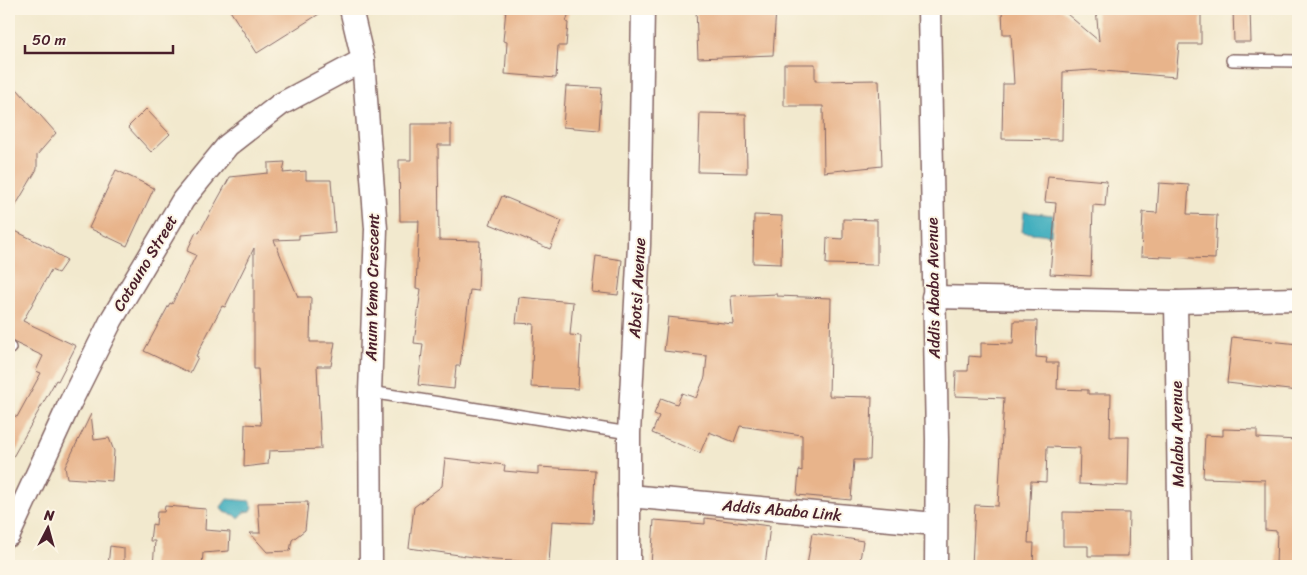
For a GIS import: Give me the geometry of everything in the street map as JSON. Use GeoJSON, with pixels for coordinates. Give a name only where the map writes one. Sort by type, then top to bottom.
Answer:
{"type":"FeatureCollection","features":[{"type":"Feature","properties":{"kind":"street","name":"Anum Yemo Crescent"},"geometry":{"type":"LineString","coordinates":[[351,9],[362,60],[376,229],[370,392],[371,566]]}},
{"type":"Feature","properties":{"kind":"street","name":"Abotsi Avenue"},"geometry":{"type":"LineString","coordinates":[[629,566],[629,433],[639,245],[643,9]]}},
{"type":"Feature","properties":{"kind":"street","name":"Addis Ababa Avenue"},"geometry":{"type":"LineString","coordinates":[[929,9],[937,440],[936,566]]}},
{"type":"Feature","properties":{"kind":"street","name":"Cotouno Street"},"geometry":{"type":"LineString","coordinates":[[9,536],[68,407],[112,319],[183,200],[235,139],[281,104],[362,60]]}},
{"type":"Feature","properties":{"kind":"street"},"geometry":{"type":"LineString","coordinates":[[933,297],[1176,302],[1298,299]]}},
{"type":"Feature","properties":{"kind":"street","name":"Malabu Avenue"},"geometry":{"type":"LineString","coordinates":[[1176,302],[1180,566]]}},
{"type":"Feature","properties":{"kind":"street","name":"Addis Ababa Link"},"geometry":{"type":"LineString","coordinates":[[629,496],[935,524]]}},
{"type":"Feature","properties":{"kind":"lane"},"geometry":{"type":"LineString","coordinates":[[1232,60],[1298,61]]}},
{"type":"Feature","properties":{"kind":"lane"},"geometry":{"type":"LineString","coordinates":[[370,392],[629,433]]}},
{"type":"Feature","properties":{"kind":"water"},"geometry":{"type":"Polygon","coordinates":[[[1024,212],[1053,215],[1051,235],[1022,232],[1024,212]]]}},
{"type":"Feature","properties":{"kind":"water"},"geometry":{"type":"Polygon","coordinates":[[[227,499],[250,501],[253,507],[251,511],[244,512],[239,519],[235,515],[224,512],[221,507],[227,499]]]}},
{"type":"Feature","properties":{"kind":"building"},"geometry":{"type":"Polygon","coordinates":[[[229,9],[327,9],[257,53],[229,9]]]}},
{"type":"Feature","properties":{"kind":"building"},"geometry":{"type":"Polygon","coordinates":[[[506,9],[570,9],[566,22],[568,23],[566,46],[558,46],[556,78],[505,74],[507,42],[503,41],[506,9]]]}},
{"type":"Feature","properties":{"kind":"building"},"geometry":{"type":"Polygon","coordinates":[[[696,9],[776,9],[773,55],[698,58],[696,9]]]}},
{"type":"Feature","properties":{"kind":"building"},"geometry":{"type":"Polygon","coordinates":[[[1002,9],[1061,9],[1099,41],[1096,9],[1201,9],[1201,44],[1179,44],[1176,77],[1092,70],[1063,72],[1062,140],[1002,139],[1003,84],[1014,84],[1011,34],[1003,34],[1002,9]]]}},
{"type":"Feature","properties":{"kind":"building"},"geometry":{"type":"Polygon","coordinates":[[[1233,9],[1250,9],[1251,42],[1234,42],[1233,9]]]}},
{"type":"Feature","properties":{"kind":"building"},"geometry":{"type":"Polygon","coordinates":[[[784,64],[815,64],[815,81],[879,80],[882,166],[824,172],[823,106],[784,106],[784,64]]]}},
{"type":"Feature","properties":{"kind":"building"},"geometry":{"type":"Polygon","coordinates":[[[566,86],[602,88],[599,130],[563,127],[566,86]]]}},
{"type":"Feature","properties":{"kind":"building"},"geometry":{"type":"Polygon","coordinates":[[[17,89],[56,133],[37,155],[37,169],[9,217],[9,96],[17,89]]]}},
{"type":"Feature","properties":{"kind":"building"},"geometry":{"type":"Polygon","coordinates":[[[146,109],[170,134],[151,152],[128,127],[146,109]]]}},
{"type":"Feature","properties":{"kind":"building"},"geometry":{"type":"Polygon","coordinates":[[[700,113],[746,114],[747,173],[698,172],[700,113]]]}},
{"type":"Feature","properties":{"kind":"building"},"geometry":{"type":"Polygon","coordinates":[[[411,124],[451,124],[451,145],[438,145],[439,240],[480,241],[478,291],[470,290],[460,366],[456,366],[454,389],[418,385],[423,344],[414,343],[421,289],[416,288],[419,221],[400,221],[399,160],[411,160],[411,124]]]}},
{"type":"Feature","properties":{"kind":"building"},"geometry":{"type":"Polygon","coordinates":[[[285,162],[283,173],[306,171],[306,180],[331,180],[335,232],[299,235],[299,239],[274,240],[298,297],[311,297],[310,342],[335,342],[331,366],[317,366],[321,449],[269,451],[268,464],[244,467],[245,424],[261,425],[258,369],[254,369],[254,248],[225,307],[222,306],[196,356],[198,357],[190,373],[144,351],[170,303],[172,304],[196,255],[187,251],[196,232],[199,233],[230,177],[268,173],[268,163],[285,162]]]}},
{"type":"Feature","properties":{"kind":"building"},"geometry":{"type":"Polygon","coordinates":[[[116,170],[154,188],[127,246],[89,228],[116,170]]]}},
{"type":"Feature","properties":{"kind":"building"},"geometry":{"type":"Polygon","coordinates":[[[1048,176],[1107,181],[1105,206],[1093,205],[1091,276],[1050,274],[1056,203],[1045,202],[1048,176]]]}},
{"type":"Feature","properties":{"kind":"building"},"geometry":{"type":"Polygon","coordinates":[[[1159,183],[1189,185],[1187,214],[1217,215],[1215,259],[1141,256],[1143,212],[1157,213],[1159,183]]]}},
{"type":"Feature","properties":{"kind":"building"},"geometry":{"type":"Polygon","coordinates":[[[502,196],[562,221],[550,249],[490,224],[502,196]]]}},
{"type":"Feature","properties":{"kind":"building"},"geometry":{"type":"Polygon","coordinates":[[[754,215],[782,216],[781,264],[753,263],[754,215]]]}},
{"type":"Feature","properties":{"kind":"building"},"geometry":{"type":"Polygon","coordinates":[[[843,219],[877,220],[877,265],[826,264],[827,238],[843,239],[843,219]]]}},
{"type":"Feature","properties":{"kind":"building"},"geometry":{"type":"Polygon","coordinates":[[[9,228],[52,249],[67,260],[58,273],[51,270],[23,321],[76,346],[58,381],[56,380],[9,464],[9,413],[17,417],[41,373],[36,371],[43,356],[9,340],[9,228]]]}},
{"type":"Feature","properties":{"kind":"building"},"geometry":{"type":"Polygon","coordinates":[[[596,256],[622,260],[618,295],[592,292],[596,256]]]}},
{"type":"Feature","properties":{"kind":"building"},"geometry":{"type":"Polygon","coordinates":[[[777,294],[777,296],[831,298],[829,396],[872,397],[870,460],[854,460],[851,500],[797,495],[799,470],[802,471],[802,435],[740,426],[734,442],[709,432],[700,453],[652,433],[659,416],[654,414],[661,398],[677,404],[682,393],[696,398],[705,377],[707,356],[664,351],[668,317],[733,324],[731,296],[777,294]]]}},
{"type":"Feature","properties":{"kind":"building"},"geometry":{"type":"Polygon","coordinates":[[[519,297],[573,302],[570,335],[581,336],[578,389],[531,387],[534,324],[516,323],[519,297]]]}},
{"type":"Feature","properties":{"kind":"building"},"geometry":{"type":"Polygon","coordinates":[[[1014,321],[1037,321],[1036,357],[1047,358],[1046,363],[1058,363],[1057,389],[1088,390],[1088,394],[1111,394],[1110,437],[1129,437],[1128,486],[1079,484],[1080,448],[1047,447],[1046,482],[1031,481],[1028,543],[1034,543],[1033,566],[972,566],[975,505],[998,506],[1004,398],[955,396],[956,371],[968,371],[969,356],[981,357],[981,343],[1013,344],[1014,321]]]}},
{"type":"Feature","properties":{"kind":"building"},"geometry":{"type":"Polygon","coordinates":[[[1232,337],[1298,344],[1298,391],[1227,383],[1232,337]]]}},
{"type":"Feature","properties":{"kind":"building"},"geometry":{"type":"Polygon","coordinates":[[[91,414],[94,440],[109,438],[114,451],[112,481],[67,478],[65,467],[91,414]]]}},
{"type":"Feature","properties":{"kind":"building"},"geometry":{"type":"Polygon","coordinates":[[[1223,429],[1257,430],[1257,438],[1298,440],[1298,566],[1276,566],[1277,531],[1265,530],[1265,480],[1203,478],[1205,435],[1223,436],[1223,429]]]}},
{"type":"Feature","properties":{"kind":"building"},"geometry":{"type":"Polygon","coordinates":[[[445,458],[505,465],[504,471],[538,474],[538,467],[595,470],[593,523],[552,521],[549,563],[495,560],[409,548],[414,507],[442,486],[445,458]]]}},
{"type":"Feature","properties":{"kind":"building"},"geometry":{"type":"Polygon","coordinates":[[[308,502],[305,530],[292,540],[290,551],[267,552],[250,533],[260,533],[258,503],[308,502]]]}},
{"type":"Feature","properties":{"kind":"building"},"geometry":{"type":"Polygon","coordinates":[[[165,506],[206,509],[205,530],[230,532],[229,551],[203,553],[202,566],[153,566],[155,541],[150,541],[152,524],[156,525],[157,512],[164,512],[165,506]]]}},
{"type":"Feature","properties":{"kind":"building"},"geometry":{"type":"Polygon","coordinates":[[[1063,512],[1129,513],[1128,556],[1088,556],[1088,546],[1063,546],[1063,512]]]}},
{"type":"Feature","properties":{"kind":"building"},"geometry":{"type":"Polygon","coordinates":[[[705,518],[770,526],[765,566],[651,565],[654,520],[705,524],[705,518]]]}},
{"type":"Feature","properties":{"kind":"building"},"geometry":{"type":"Polygon","coordinates":[[[812,533],[863,541],[859,566],[807,566],[812,533]]]}},
{"type":"Feature","properties":{"kind":"building"},"geometry":{"type":"Polygon","coordinates":[[[110,546],[124,548],[124,566],[108,566],[110,546]]]}}]}
